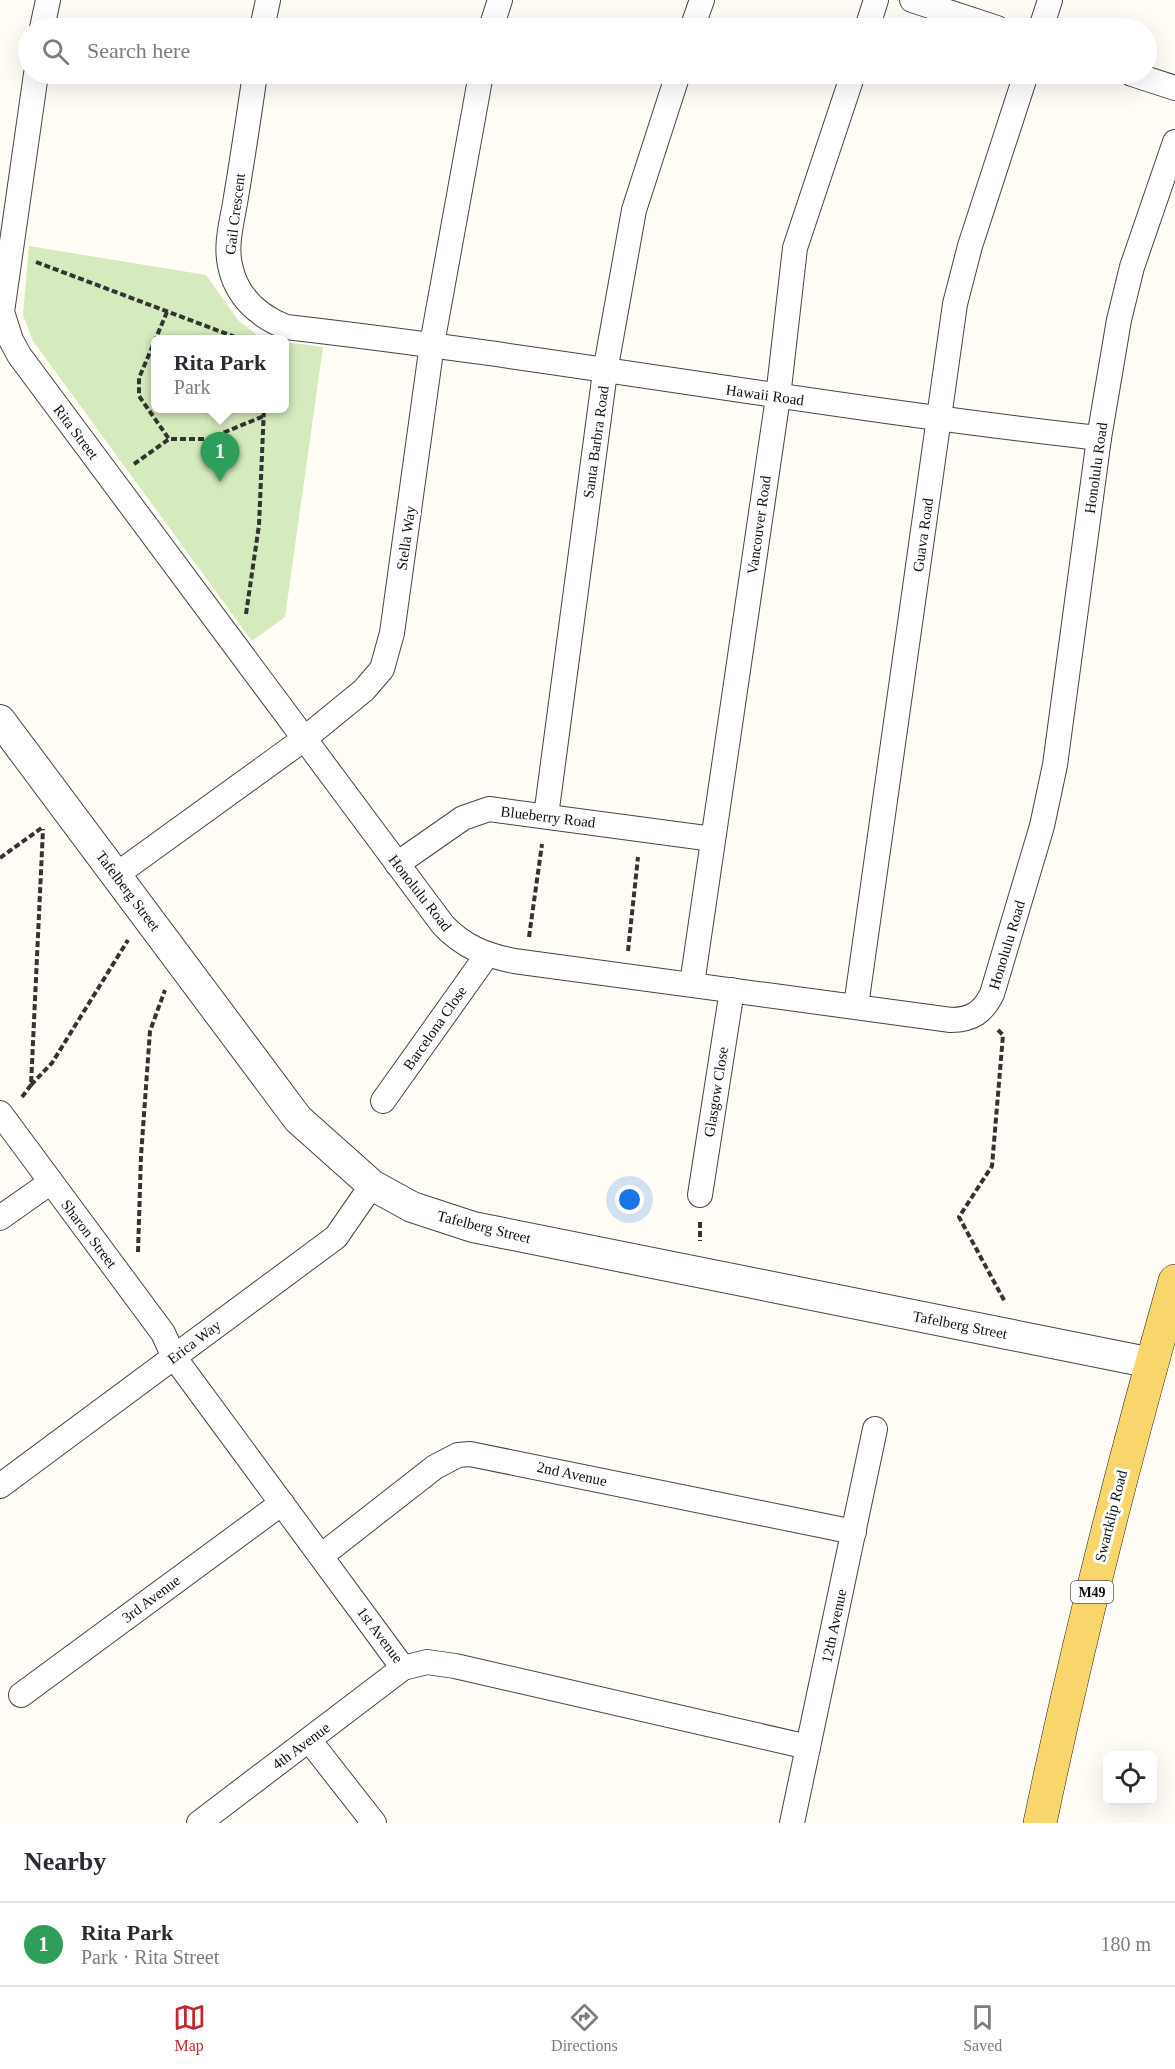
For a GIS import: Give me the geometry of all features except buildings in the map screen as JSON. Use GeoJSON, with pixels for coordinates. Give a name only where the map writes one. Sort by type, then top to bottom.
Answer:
{"type":"FeatureCollection","features":[{"type":"Feature","properties":{"kind":"main road","name":"Swartklip Road"},"geometry":{"type":"LineString","coordinates":[[1040,1823],[1070,1682],[1129,1442],[1175,1281]]}},
{"type":"Feature","properties":{"kind":"street"},"geometry":{"type":"LineString","coordinates":[[44,18],[48,0]]}},
{"type":"Feature","properties":{"kind":"street"},"geometry":{"type":"LineString","coordinates":[[264,18],[268,0]]}},
{"type":"Feature","properties":{"kind":"street"},"geometry":{"type":"LineString","coordinates":[[494,18],[500,0]]}},
{"type":"Feature","properties":{"kind":"street"},"geometry":{"type":"LineString","coordinates":[[696,18],[702,0]]}},
{"type":"Feature","properties":{"kind":"street"},"geometry":{"type":"LineString","coordinates":[[870,18],[876,0]]}},
{"type":"Feature","properties":{"kind":"street"},"geometry":{"type":"LineString","coordinates":[[912,0],[967,18]]}},
{"type":"Feature","properties":{"kind":"street"},"geometry":{"type":"LineString","coordinates":[[1044,18],[1050,0]]}},
{"type":"Feature","properties":{"kind":"street"},"geometry":{"type":"LineString","coordinates":[[1157,82],[1175,88]]}},
{"type":"Feature","properties":{"kind":"street","name":"Rita Street"},"geometry":{"type":"LineString","coordinates":[[35,84],[2,312],[10,340],[26,365],[304,739]]}},
{"type":"Feature","properties":{"kind":"street","name":"Gail Crescent"},"geometry":{"type":"LineString","coordinates":[[253,84],[228,249],[235,281],[243,296],[255,310],[286,327],[432,344]]}},
{"type":"Feature","properties":{"kind":"street","name":"Stella Way"},"geometry":{"type":"LineString","coordinates":[[116,875],[304,739],[373,682],[382,669],[392,633],[432,344],[479,84]]}},
{"type":"Feature","properties":{"kind":"street","name":"Santa Barbra Road"},"geometry":{"type":"LineString","coordinates":[[546,816],[605,372],[634,210],[675,84]]}},
{"type":"Feature","properties":{"kind":"street","name":"Vancouver Road"},"geometry":{"type":"LineString","coordinates":[[692,984],[778,397],[795,248],[850,84]]}},
{"type":"Feature","properties":{"kind":"street","name":"Guava Road"},"geometry":{"type":"LineString","coordinates":[[856,1006],[961,275],[1023,84]]}},
{"type":"Feature","properties":{"kind":"street","name":"Honolulu Road"},"geometry":{"type":"LineString","coordinates":[[304,739],[453,935],[487,955],[526,963],[951,1020],[969,1018],[982,1010],[992,994],[1049,797],[1100,438],[1125,294],[1175,142]]}},
{"type":"Feature","properties":{"kind":"street","name":"Hawaii Road"},"geometry":{"type":"LineString","coordinates":[[432,344],[605,372],[939,420],[1100,438]]}},
{"type":"Feature","properties":{"kind":"street","name":"Tafelberg Street"},"geometry":{"type":"LineString","coordinates":[[0,720],[298,1119],[372,1185],[412,1207],[473,1227],[1152,1363]]}},
{"type":"Feature","properties":{"kind":"street","name":"Blueberry Road"},"geometry":{"type":"LineString","coordinates":[[397,864],[450,826],[476,812],[500,810],[713,839]]}},
{"type":"Feature","properties":{"kind":"street","name":"Barcelona Close"},"geometry":{"type":"LineString","coordinates":[[383,1101],[487,955]]}},
{"type":"Feature","properties":{"kind":"street","name":"Glasgow Close"},"geometry":{"type":"LineString","coordinates":[[700,1195],[732,990]]}},
{"type":"Feature","properties":{"kind":"street","name":"Sharon Street"},"geometry":{"type":"LineString","coordinates":[[10,1107],[51,1182],[163,1333],[174,1357]]}},
{"type":"Feature","properties":{"kind":"street"},"geometry":{"type":"LineString","coordinates":[[0,1218],[51,1182]]}},
{"type":"Feature","properties":{"kind":"street","name":"Erica Way"},"geometry":{"type":"LineString","coordinates":[[0,1486],[336,1237],[372,1185]]}},
{"type":"Feature","properties":{"kind":"street","name":"1st Avenue"},"geometry":{"type":"LineString","coordinates":[[174,1357],[403,1668],[420,1662],[448,1664],[808,1747]]}},
{"type":"Feature","properties":{"kind":"street","name":"12th Avenue"},"geometry":{"type":"LineString","coordinates":[[792,1823],[875,1429]]}},
{"type":"Feature","properties":{"kind":"street","name":"2nd Avenue"},"geometry":{"type":"LineString","coordinates":[[321,1556],[435,1467],[458,1455],[470,1454],[854,1532]]}},
{"type":"Feature","properties":{"kind":"street","name":"3rd Avenue"},"geometry":{"type":"LineString","coordinates":[[21,1695],[282,1503]]}},
{"type":"Feature","properties":{"kind":"street","name":"4th Avenue"},"geometry":{"type":"LineString","coordinates":[[199,1823],[403,1668]]}},
{"type":"Feature","properties":{"kind":"street"},"geometry":{"type":"LineString","coordinates":[[309,1740],[374,1823]]}},
{"type":"Feature","properties":{"kind":"path"},"geometry":{"type":"LineString","coordinates":[[34,262],[232,335]]}},
{"type":"Feature","properties":{"kind":"path"},"geometry":{"type":"LineString","coordinates":[[157,335],[167,312]]}},
{"type":"Feature","properties":{"kind":"path"},"geometry":{"type":"LineString","coordinates":[[151,350],[139,378],[139,396],[169,439]]}},
{"type":"Feature","properties":{"kind":"path"},"geometry":{"type":"LineString","coordinates":[[133,465],[169,439],[208,439],[264,416],[259,525],[244,626]]}},
{"type":"Feature","properties":{"kind":"path"},"geometry":{"type":"LineString","coordinates":[[526,963],[546,816]]}},
{"type":"Feature","properties":{"kind":"path"},"geometry":{"type":"LineString","coordinates":[[0,858],[50,822]]}},
{"type":"Feature","properties":{"kind":"path"},"geometry":{"type":"LineString","coordinates":[[31,1085],[43,827]]}},
{"type":"Feature","properties":{"kind":"path"},"geometry":{"type":"LineString","coordinates":[[626,976],[641,829]]}},
{"type":"Feature","properties":{"kind":"path"},"geometry":{"type":"LineString","coordinates":[[10,1107],[52,1063],[131,934]]}},
{"type":"Feature","properties":{"kind":"path"},"geometry":{"type":"LineString","coordinates":[[138,1262],[141,1156],[150,1031],[168,984]]}},
{"type":"Feature","properties":{"kind":"path"},"geometry":{"type":"LineString","coordinates":[[982,1010],[1003,1035],[992,1167],[959,1217],[1006,1303]]}},
{"type":"Feature","properties":{"kind":"green space"},"geometry":{"type":"Polygon","coordinates":[[[29,246],[206,275],[238,320],[257,335],[151,335],[151,413],[289,413],[289,343],[323,347],[285,617],[252,641],[33,341],[23,315],[29,246]]]}},
{"type":"Feature","properties":{"kind":"place","name":"Rita Park"},"geometry":{"type":"Point","coordinates":[220,482]}}]}
